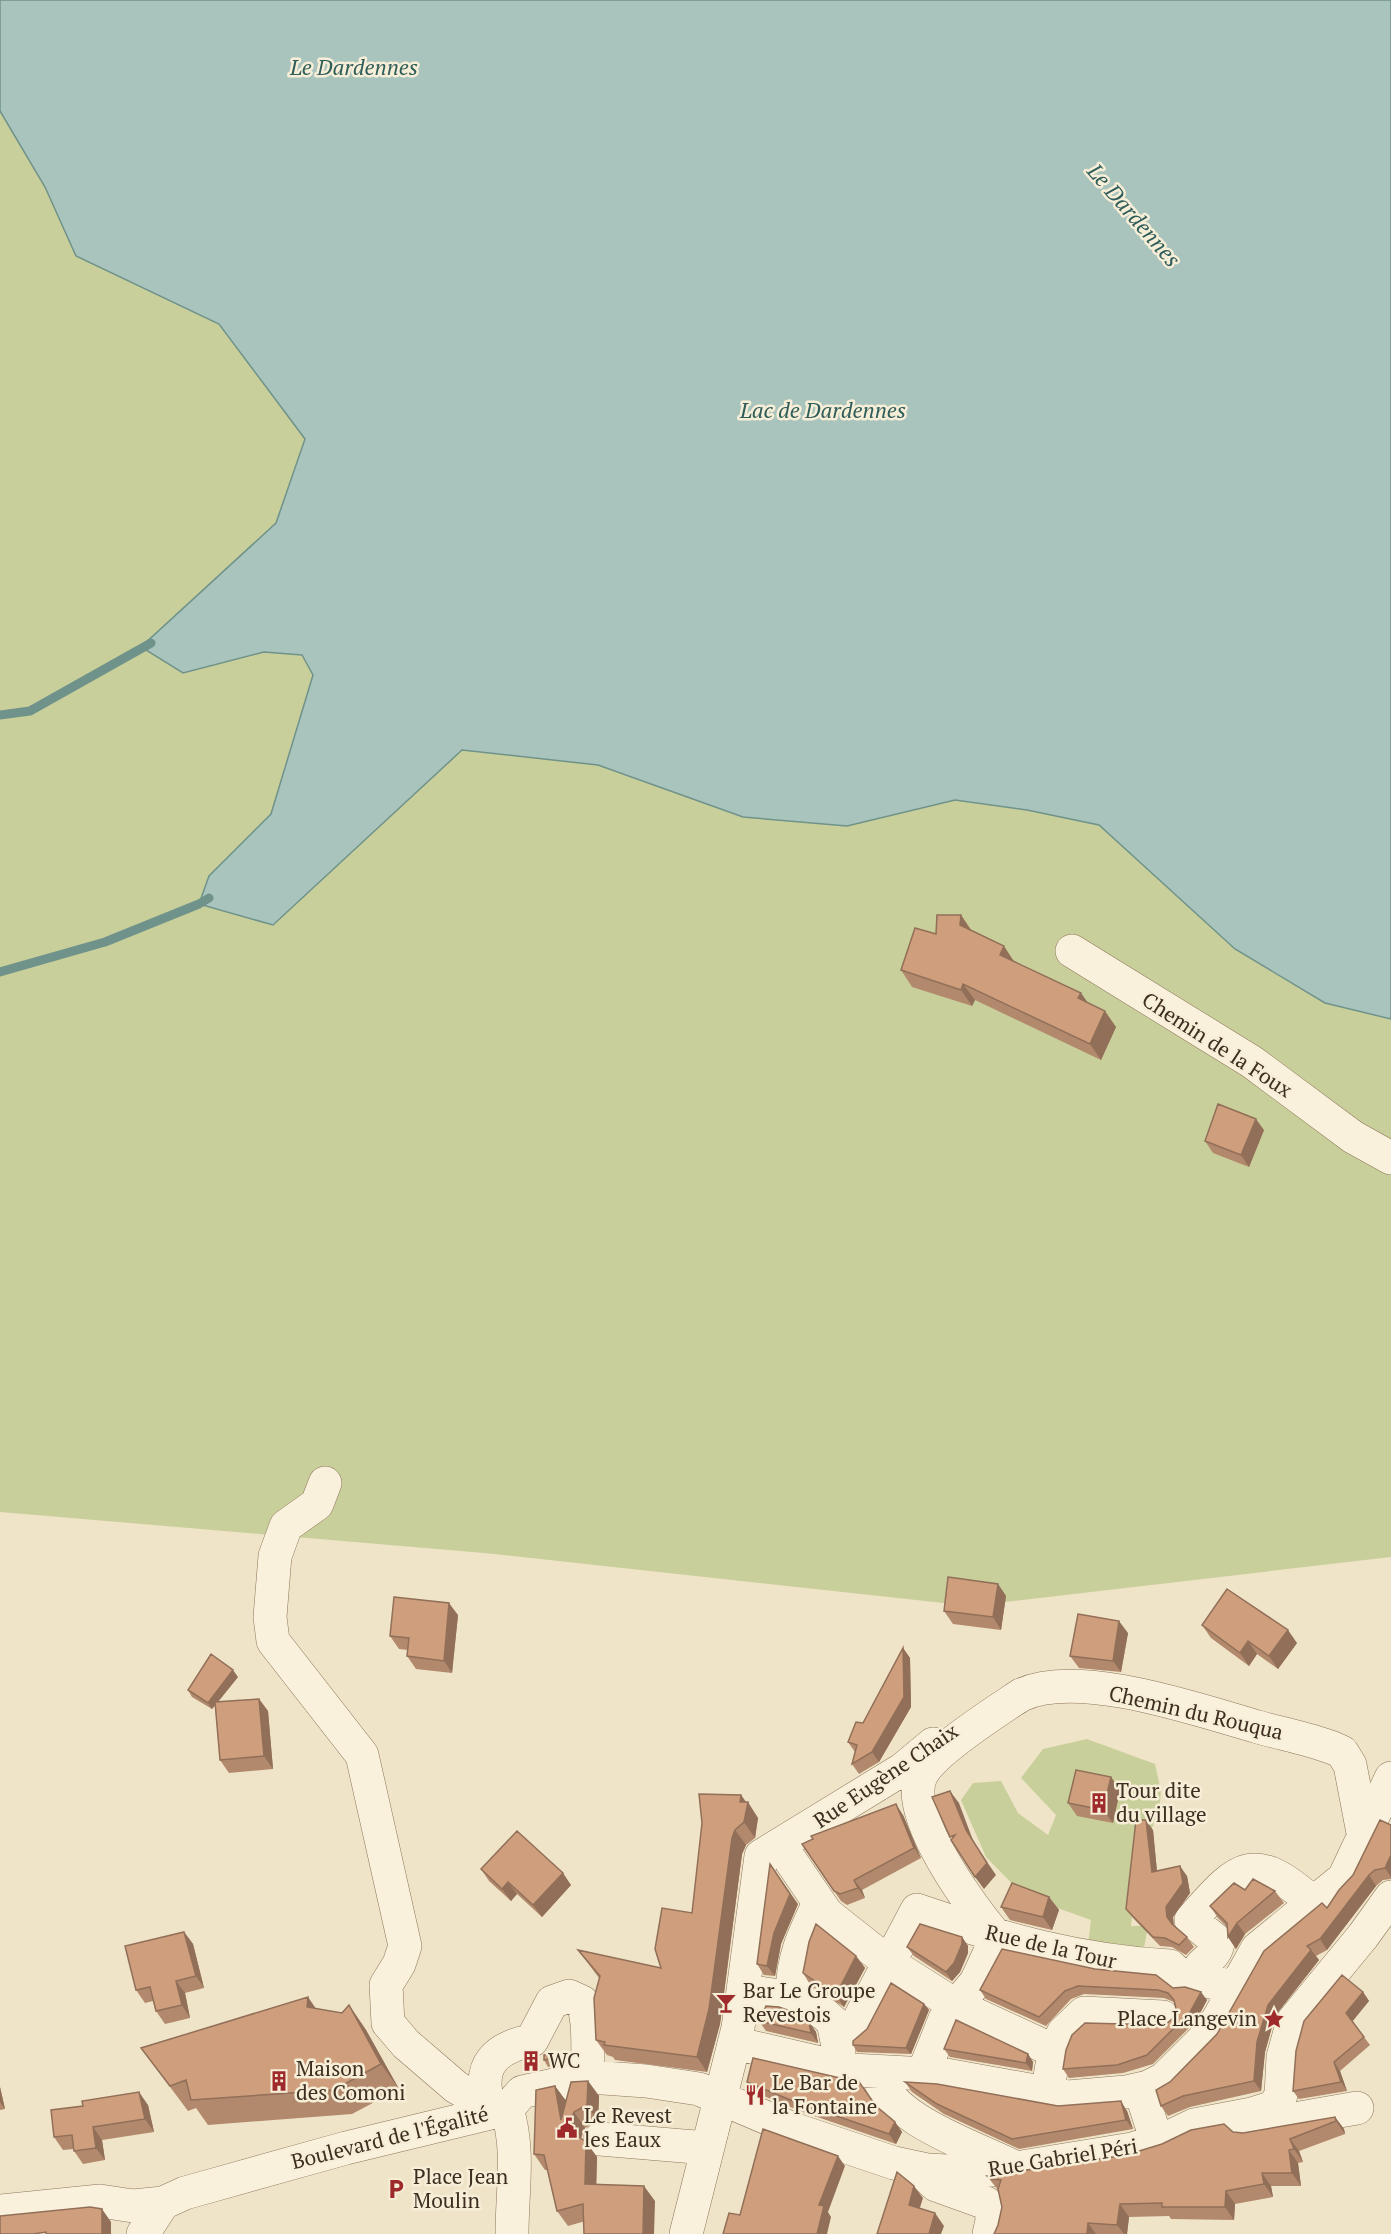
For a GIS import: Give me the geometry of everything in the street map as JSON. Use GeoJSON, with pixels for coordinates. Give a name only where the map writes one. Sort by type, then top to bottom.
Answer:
{"type":"FeatureCollection","features":[{"type":"Feature","properties":{"kind":"street","name":"Chemin de la Foux"},"geometry":{"type":"LineString","coordinates":[[1072,951],[1252,1062],[1353,1137],[1391,1158]]}},
{"type":"Feature","properties":{"kind":"street"},"geometry":{"type":"LineString","coordinates":[[325,1483],[317,1504],[286,1526],[275,1556],[270,1617],[273,1641],[362,1755],[405,1946],[399,1964],[386,1985],[388,2023],[406,2044],[456,2087],[497,2106]]}},
{"type":"Feature","properties":{"kind":"street","name":"Chemin du Rouqua"},"geometry":{"type":"LineString","coordinates":[[997,1937],[971,1908],[948,1873],[924,1816],[919,1795],[920,1778],[941,1752],[1004,1706],[1034,1689],[1070,1686],[1177,1704],[1333,1748],[1346,1757],[1352,1775],[1364,1838]]}},
{"type":"Feature","properties":{"kind":"street","name":"Rue Eugène Chaix"},"geometry":{"type":"LineString","coordinates":[[771,1851],[903,1769],[955,1728],[968,1722],[982,1723]]}},
{"type":"Feature","properties":{"kind":"street"},"geometry":{"type":"LineString","coordinates":[[734,2043],[863,2071],[961,2076],[1047,2094],[1086,2097],[1140,2089],[1164,2079],[1211,2032],[1257,1949],[1344,1878],[1388,1795]]}},
{"type":"Feature","properties":{"kind":"street"},"geometry":{"type":"LineString","coordinates":[[771,1851],[814,1897],[826,1914],[889,1963],[955,2005],[1048,2048],[1054,2053]]}},
{"type":"Feature","properties":{"kind":"street"},"geometry":{"type":"LineString","coordinates":[[686,2234],[734,2043],[771,1851]]}},
{"type":"Feature","properties":{"kind":"street"},"geometry":{"type":"LineString","coordinates":[[1175,2068],[1167,2049],[1163,2018],[1174,1989],[1216,1953],[1218,1942],[1191,1920],[1227,1881],[1241,1871],[1264,1871],[1276,1876],[1313,1904]]}},
{"type":"Feature","properties":{"kind":"street"},"geometry":{"type":"LineString","coordinates":[[793,1998],[792,1983],[800,1943],[814,1897]]}},
{"type":"Feature","properties":{"kind":"street","name":"Rue Gabriel Péri"},"geometry":{"type":"LineString","coordinates":[[719,2097],[793,2129],[894,2163],[921,2169],[957,2172],[1016,2168],[1098,2156],[1157,2142],[1194,2125],[1266,2111],[1278,2102],[1282,2090],[1284,2047],[1293,2021],[1363,1936],[1391,1897]]}},
{"type":"Feature","properties":{"kind":"street","name":"Rue de la Tour"},"geometry":{"type":"LineString","coordinates":[[889,1963],[917,1910],[997,1937],[1083,1957],[1140,1966],[1170,1966],[1189,1977],[1235,1987]]}},
{"type":"Feature","properties":{"kind":"street"},"geometry":{"type":"LineString","coordinates":[[923,2074],[937,2034],[955,2005],[976,1982],[997,1937]]}},
{"type":"Feature","properties":{"kind":"street"},"geometry":{"type":"LineString","coordinates":[[835,2031],[847,2031],[855,2027],[889,1963]]}},
{"type":"Feature","properties":{"kind":"street"},"geometry":{"type":"LineString","coordinates":[[743,1991],[793,1998],[828,2017],[835,2031],[837,2046],[927,2126],[1016,2168]]}},
{"type":"Feature","properties":{"kind":"street"},"geometry":{"type":"LineString","coordinates":[[512,2234],[516,2157],[514,2132],[483,2085],[493,2058],[508,2046],[532,2040],[552,2002],[569,1996],[582,2002],[588,2016],[586,2046],[589,2078]]}},
{"type":"Feature","properties":{"kind":"street"},"geometry":{"type":"LineString","coordinates":[[1047,2094],[1054,2053],[1063,2033],[1084,2013],[1163,2018]]}},
{"type":"Feature","properties":{"kind":"street","name":"Boulevard de l'Égalité"},"geometry":{"type":"LineString","coordinates":[[0,2211],[100,2201],[133,2206],[163,2202],[185,2193],[497,2106],[522,2092],[589,2078],[646,2081],[699,2089],[719,2097]]}},
{"type":"Feature","properties":{"kind":"street"},"geometry":{"type":"LineString","coordinates":[[1140,2089],[1157,2142]]}},
{"type":"Feature","properties":{"kind":"street"},"geometry":{"type":"LineString","coordinates":[[1194,2125],[1247,2128],[1357,2108]]}},
{"type":"Feature","properties":{"kind":"street"},"geometry":{"type":"LineString","coordinates":[[600,2139],[707,2148]]}},
{"type":"Feature","properties":{"kind":"street"},"geometry":{"type":"LineString","coordinates":[[921,2169],[936,2185],[989,2206],[993,2216],[989,2234]]}},
{"type":"Feature","properties":{"kind":"street"},"geometry":{"type":"LineString","coordinates":[[143,2234],[163,2202]]}},
{"type":"Feature","properties":{"kind":"green space"},"geometry":{"type":"Polygon","coordinates":[[[0,111],[45,187],[76,256],[219,324],[305,439],[276,523],[142,647],[183,673],[264,652],[302,655],[313,675],[271,814],[209,876],[273,925],[462,750],[598,765],[743,817],[847,826],[954,800],[1027,810],[1100,825],[1235,949],[1325,1003],[1391,1019],[1391,1557],[971,1606],[484,1553],[0,1512],[0,111]]]}},
{"type":"Feature","properties":{"kind":"green space"},"geometry":{"type":"Polygon","coordinates":[[[1087,1739],[1155,1764],[1161,1791],[1159,1814],[1140,1851],[1131,1926],[1148,1926],[1142,1959],[1087,1953],[1091,1920],[1024,1896],[986,1857],[961,1800],[973,1783],[1001,1781],[1018,1813],[1048,1835],[1056,1815],[1021,1778],[1043,1749],[1087,1739]]]}},
{"type":"Feature","properties":{"kind":"water","name":"Lac de Dardennes"},"geometry":{"type":"Polygon","coordinates":[[[0,0],[1391,0],[1391,1019],[1325,1003],[1235,949],[1099,825],[1027,810],[955,800],[847,826],[743,817],[598,765],[462,750],[273,925],[199,904],[209,876],[271,814],[313,675],[302,655],[264,652],[183,673],[141,647],[276,523],[305,439],[219,324],[76,256],[45,187],[0,111],[0,0]]]}},
{"type":"Feature","properties":{"kind":"building"},"geometry":{"type":"Polygon","coordinates":[[[937,915],[961,915],[960,925],[1004,946],[1000,955],[1081,993],[1078,998],[1105,1011],[1090,1044],[963,984],[961,990],[901,970],[915,928],[936,934],[937,915]]]}},
{"type":"Feature","properties":{"kind":"building"},"geometry":{"type":"Polygon","coordinates":[[[1218,1104],[1256,1119],[1241,1155],[1205,1141],[1218,1104]]]}},
{"type":"Feature","properties":{"kind":"building"},"geometry":{"type":"Polygon","coordinates":[[[948,1577],[998,1584],[993,1617],[944,1611],[948,1577]]]}},
{"type":"Feature","properties":{"kind":"building"},"geometry":{"type":"Polygon","coordinates":[[[1227,1589],[1288,1630],[1269,1656],[1248,1641],[1240,1653],[1202,1625],[1227,1589]]]}},
{"type":"Feature","properties":{"kind":"building"},"geometry":{"type":"Polygon","coordinates":[[[394,1597],[449,1603],[444,1661],[407,1656],[409,1638],[390,1636],[394,1597]]]}},
{"type":"Feature","properties":{"kind":"building"},"geometry":{"type":"Polygon","coordinates":[[[1078,1614],[1119,1621],[1113,1661],[1070,1656],[1078,1614]]]}},
{"type":"Feature","properties":{"kind":"building"},"geometry":{"type":"Polygon","coordinates":[[[903,1648],[904,1697],[872,1752],[852,1764],[857,1745],[848,1742],[856,1722],[863,1723],[903,1648]]]}},
{"type":"Feature","properties":{"kind":"building"},"geometry":{"type":"Polygon","coordinates":[[[211,1654],[233,1670],[208,1703],[188,1690],[211,1654]]]}},
{"type":"Feature","properties":{"kind":"building"},"geometry":{"type":"Polygon","coordinates":[[[259,1699],[264,1756],[220,1760],[215,1702],[259,1699]]]}},
{"type":"Feature","properties":{"kind":"building"},"geometry":{"type":"Polygon","coordinates":[[[1076,1770],[1111,1777],[1103,1810],[1068,1803],[1076,1770]]]}},
{"type":"Feature","properties":{"kind":"building"},"geometry":{"type":"Polygon","coordinates":[[[950,1791],[966,1830],[987,1863],[975,1877],[951,1840],[955,1835],[950,1837],[932,1797],[950,1791]]]}},
{"type":"Feature","properties":{"kind":"building"},"geometry":{"type":"Polygon","coordinates":[[[699,1794],[741,1795],[740,1802],[748,1802],[744,1822],[735,1830],[732,1838],[709,2009],[697,2057],[604,2045],[605,2042],[596,2040],[594,1998],[600,1976],[578,1950],[661,1968],[655,1949],[662,1908],[692,1913],[702,1823],[699,1794]]]}},
{"type":"Feature","properties":{"kind":"building"},"geometry":{"type":"Polygon","coordinates":[[[896,1804],[914,1848],[854,1880],[858,1888],[840,1894],[834,1891],[802,1844],[813,1839],[811,1836],[896,1804]]]}},
{"type":"Feature","properties":{"kind":"building"},"geometry":{"type":"Polygon","coordinates":[[[1136,1820],[1146,1820],[1152,1872],[1180,1866],[1183,1883],[1166,1907],[1167,1917],[1187,1937],[1179,1945],[1165,1938],[1153,1937],[1126,1909],[1136,1820]]]}},
{"type":"Feature","properties":{"kind":"building"},"geometry":{"type":"Polygon","coordinates":[[[1380,1820],[1391,1825],[1391,1855],[1385,1868],[1375,1870],[1369,1875],[1320,1939],[1307,1946],[1311,1950],[1268,2005],[1257,2042],[1254,2081],[1183,2096],[1161,2106],[1156,2090],[1170,2082],[1217,2034],[1264,1951],[1322,1903],[1327,1908],[1353,1875],[1380,1820]]]}},
{"type":"Feature","properties":{"kind":"building"},"geometry":{"type":"Polygon","coordinates":[[[517,1831],[563,1873],[533,1905],[508,1882],[502,1889],[481,1869],[517,1831]]]}},
{"type":"Feature","properties":{"kind":"building"},"geometry":{"type":"Polygon","coordinates":[[[770,1864],[790,1894],[774,1933],[767,1966],[757,1964],[770,1864]]]}},
{"type":"Feature","properties":{"kind":"building"},"geometry":{"type":"Polygon","coordinates":[[[1253,1879],[1275,1891],[1237,1923],[1228,1937],[1227,1923],[1210,1906],[1234,1883],[1245,1890],[1253,1879]]]}},
{"type":"Feature","properties":{"kind":"building"},"geometry":{"type":"Polygon","coordinates":[[[1012,1883],[1049,1897],[1043,1917],[1001,1907],[1012,1883]]]}},
{"type":"Feature","properties":{"kind":"building"},"geometry":{"type":"Polygon","coordinates":[[[816,1924],[856,1956],[836,1995],[803,1973],[809,1942],[816,1924]]]}},
{"type":"Feature","properties":{"kind":"building"},"geometry":{"type":"Polygon","coordinates":[[[920,1924],[962,1937],[962,1944],[954,1963],[946,1972],[907,1947],[920,1924]]]}},
{"type":"Feature","properties":{"kind":"building"},"geometry":{"type":"Polygon","coordinates":[[[184,1932],[196,1976],[176,1981],[182,2005],[156,2011],[150,1987],[136,1990],[125,1946],[184,1932]]]}},
{"type":"Feature","properties":{"kind":"building"},"geometry":{"type":"Polygon","coordinates":[[[1002,1949],[1095,1969],[1156,1975],[1173,1988],[1185,1987],[1201,1992],[1190,2012],[1147,2055],[1117,2065],[1063,2069],[1066,2050],[1072,2035],[1085,2023],[1165,2025],[1173,2018],[1176,2009],[1174,2000],[1168,1993],[1158,1990],[1078,1986],[1065,1991],[1039,2017],[980,1990],[1002,1949]]]}},
{"type":"Feature","properties":{"kind":"building"},"geometry":{"type":"Polygon","coordinates":[[[1342,1975],[1363,1992],[1346,2013],[1364,2037],[1334,2062],[1341,2082],[1293,2091],[1296,2051],[1304,2021],[1342,1975]]]}},
{"type":"Feature","properties":{"kind":"building"},"geometry":{"type":"Polygon","coordinates":[[[891,1983],[924,2004],[906,2048],[853,2045],[853,2041],[867,2029],[891,1983]]]}},
{"type":"Feature","properties":{"kind":"building","name":"Maison des Comoni"},"geometry":{"type":"Polygon","coordinates":[[[308,1997],[307,2007],[342,2013],[349,2005],[381,2064],[334,2090],[191,2100],[186,2080],[170,2086],[141,2048],[308,1997]]]}},
{"type":"Feature","properties":{"kind":"building"},"geometry":{"type":"Polygon","coordinates":[[[766,2006],[779,2007],[798,2014],[809,2022],[811,2033],[759,2021],[766,2006]]]}},
{"type":"Feature","properties":{"kind":"building"},"geometry":{"type":"Polygon","coordinates":[[[956,2020],[1028,2054],[1026,2063],[944,2049],[956,2020]]]}},
{"type":"Feature","properties":{"kind":"building"},"geometry":{"type":"Polygon","coordinates":[[[554,2054],[554,2058],[544,2060],[544,2055],[554,2054]]]}},
{"type":"Feature","properties":{"kind":"building"},"geometry":{"type":"Polygon","coordinates":[[[753,2058],[840,2078],[857,2079],[876,2106],[895,2122],[889,2134],[793,2101],[747,2082],[753,2058]]]}},
{"type":"Feature","properties":{"kind":"building"},"geometry":{"type":"Polygon","coordinates":[[[588,2081],[587,2105],[574,2112],[570,2122],[572,2132],[586,2142],[585,2184],[644,2186],[643,2234],[584,2234],[583,2204],[557,2211],[544,2155],[534,2154],[536,2090],[555,2086],[561,2120],[571,2082],[588,2081]]]}},
{"type":"Feature","properties":{"kind":"building"},"geometry":{"type":"Polygon","coordinates":[[[905,2082],[937,2084],[1058,2106],[1121,2101],[1126,2120],[1012,2139],[937,2104],[905,2082]]]}},
{"type":"Feature","properties":{"kind":"building"},"geometry":{"type":"Polygon","coordinates":[[[139,2092],[145,2119],[93,2127],[96,2148],[74,2151],[72,2135],[54,2137],[51,2110],[83,2106],[82,2101],[139,2092]]]}},
{"type":"Feature","properties":{"kind":"building"},"geometry":{"type":"Polygon","coordinates":[[[1335,2117],[1336,2121],[1290,2139],[1294,2149],[1289,2150],[1292,2173],[1262,2173],[1264,2184],[1226,2191],[1225,2207],[1162,2207],[1162,2203],[1120,2204],[1117,2225],[1088,2223],[1087,2234],[994,2234],[1002,2207],[998,2189],[1001,2180],[987,2176],[1126,2155],[1162,2144],[1191,2130],[1224,2124],[1233,2132],[1243,2133],[1335,2117]]]}},
{"type":"Feature","properties":{"kind":"building"},"geometry":{"type":"Polygon","coordinates":[[[763,2129],[838,2156],[819,2205],[824,2206],[817,2234],[723,2234],[729,2213],[740,2215],[763,2129]]]}},
{"type":"Feature","properties":{"kind":"building"},"geometry":{"type":"Polygon","coordinates":[[[897,2172],[914,2186],[909,2205],[935,2213],[929,2234],[877,2234],[897,2172]]]}},
{"type":"Feature","properties":{"kind":"building"},"geometry":{"type":"Polygon","coordinates":[[[90,2207],[102,2209],[102,2234],[46,2234],[46,2232],[0,2234],[0,2216],[90,2207]]]}},
{"type":"Feature","properties":{"kind":"waterway"},"geometry":{"type":"LineString","coordinates":[[0,715],[30,711],[151,643]]}},
{"type":"Feature","properties":{"kind":"waterway"},"geometry":{"type":"LineString","coordinates":[[0,972],[105,942],[209,898]]}},
{"type":"Feature","properties":{"kind":"place","name":"Tour dite du village"},"geometry":{"type":"Point","coordinates":[1099,1803]}},
{"type":"Feature","properties":{"kind":"place","name":"Bar Le Groupe Revestois"},"geometry":{"type":"Point","coordinates":[726,2003]}},
{"type":"Feature","properties":{"kind":"place","name":"Place Langevin"},"geometry":{"type":"Point","coordinates":[1274,2019]}},
{"type":"Feature","properties":{"kind":"place","name":"WC"},"geometry":{"type":"Point","coordinates":[531,2061]}},
{"type":"Feature","properties":{"kind":"place","name":"Maison des Comoni"},"geometry":{"type":"Point","coordinates":[279,2081]}},
{"type":"Feature","properties":{"kind":"place","name":"Le Bar de la Fontaine"},"geometry":{"type":"Point","coordinates":[755,2095]}},
{"type":"Feature","properties":{"kind":"place","name":"Le Revest les Eaux"},"geometry":{"type":"Point","coordinates":[567,2128]}},
{"type":"Feature","properties":{"kind":"place","name":"Place Jean Moulin"},"geometry":{"type":"Point","coordinates":[396,2189]}},
{"type":"Feature","properties":{"kind":"water label","name":"Le Dardennes"},"geometry":{"type":"Point","coordinates":[354,67]}},
{"type":"Feature","properties":{"kind":"water label","name":"Le Dardennes"},"geometry":{"type":"Point","coordinates":[1134,215]}}]}
